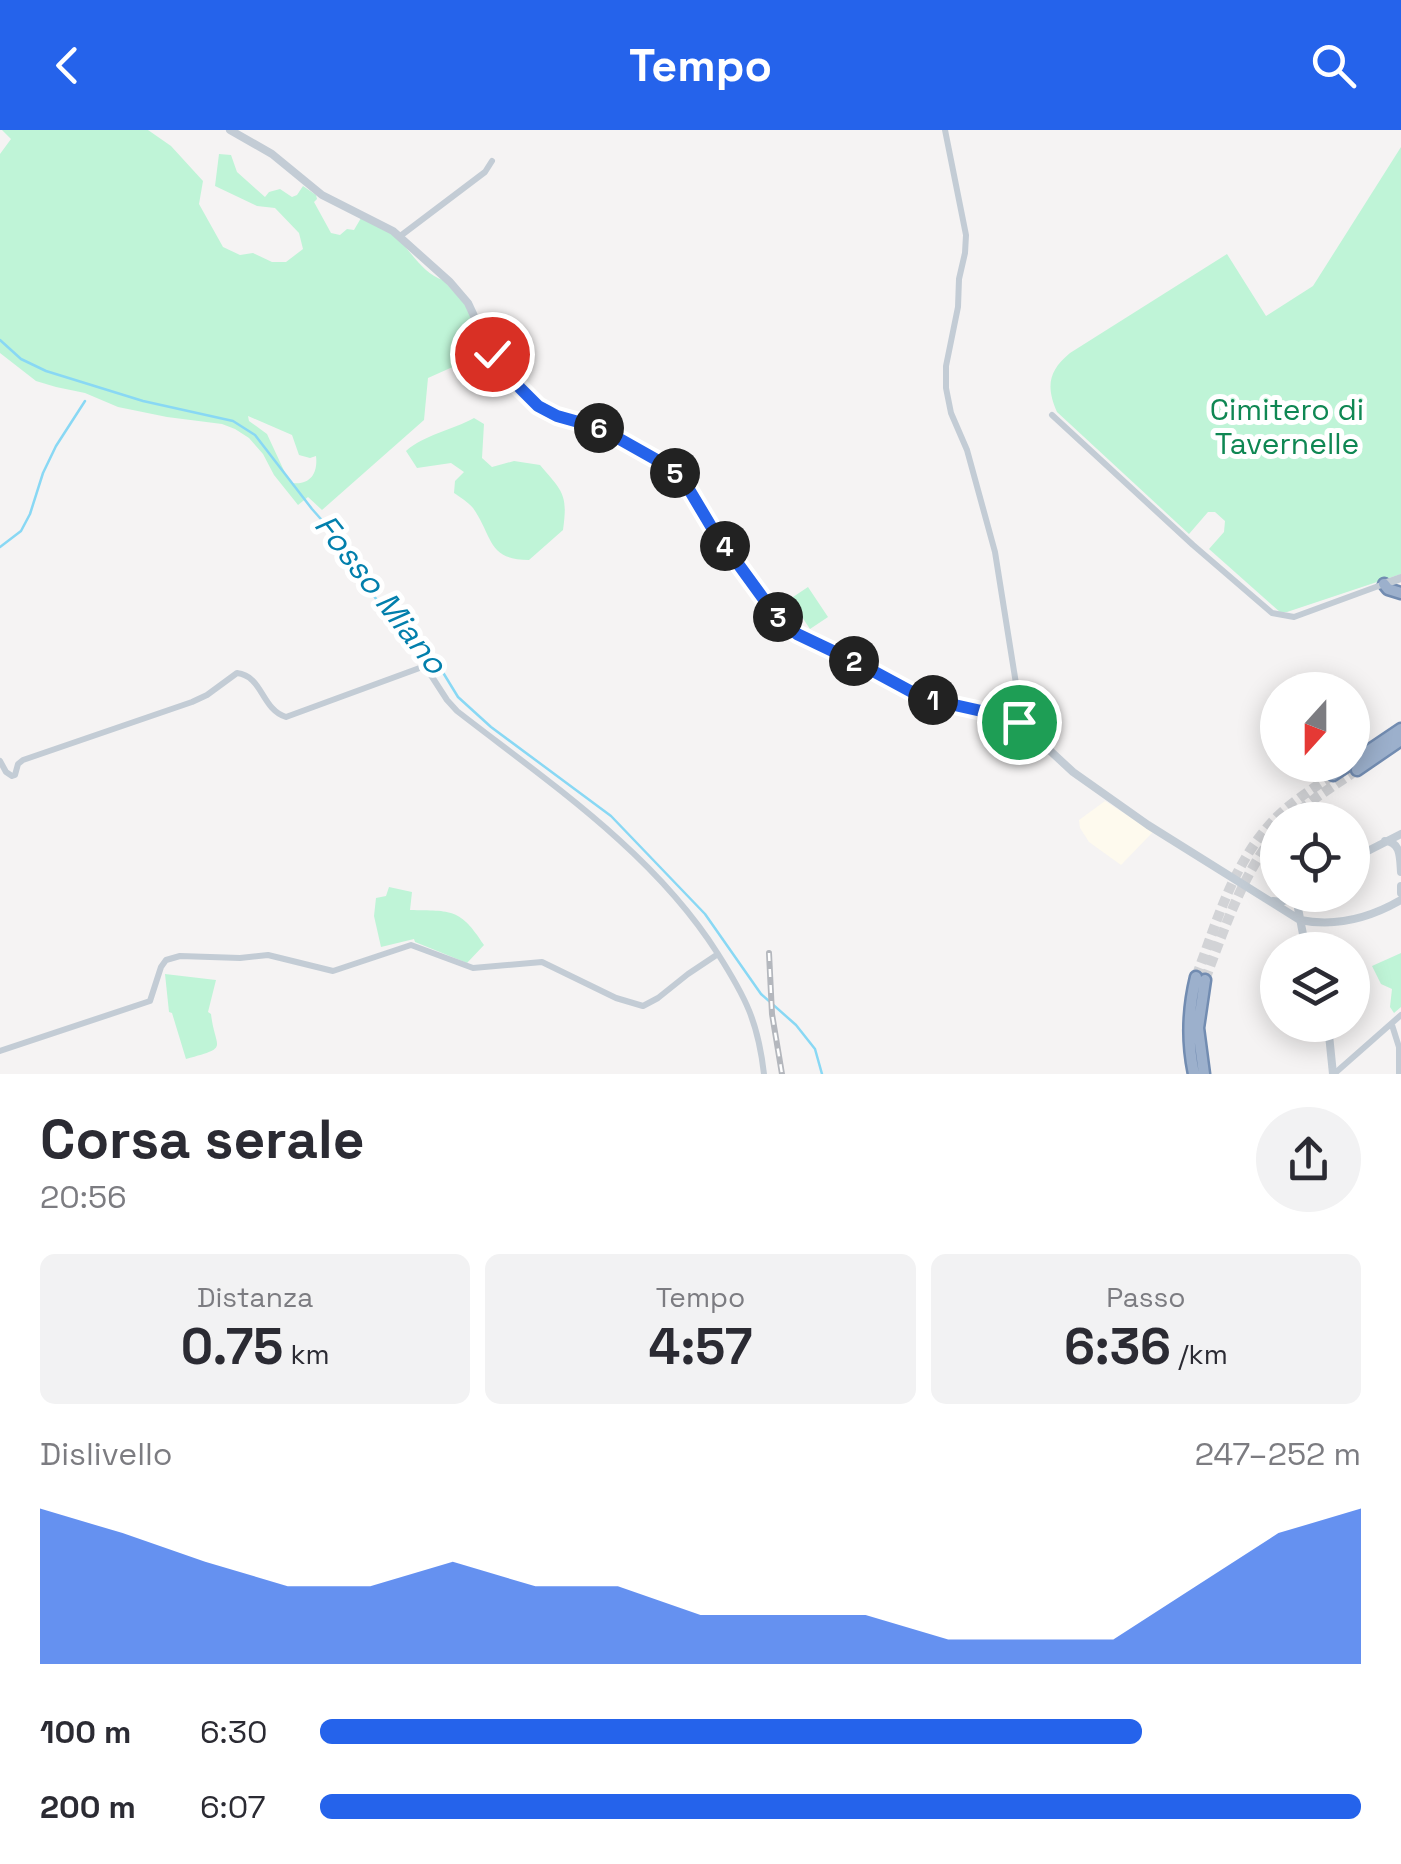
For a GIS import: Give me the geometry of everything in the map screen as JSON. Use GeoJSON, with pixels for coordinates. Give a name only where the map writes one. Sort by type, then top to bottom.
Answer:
{"type":"FeatureCollection","features":[{"type":"Feature","properties":{"kind":"highway"},"geometry":{"type":"LineString","coordinates":[[1384,584],[1388,590],[1401,593]]}},
{"type":"Feature","properties":{"kind":"highway"},"geometry":{"type":"LineString","coordinates":[[1370,753],[1401,729]]}},
{"type":"Feature","properties":{"kind":"highway"},"geometry":{"type":"LineString","coordinates":[[1370,757],[1401,740]]}},
{"type":"Feature","properties":{"kind":"highway"},"geometry":{"type":"LineString","coordinates":[[1194,1074],[1189,1010],[1201,979],[1198,1028],[1204,1074]]}},
{"type":"Feature","properties":{"kind":"street"},"geometry":{"type":"LineString","coordinates":[[230,130],[272,154],[322,195],[400,237],[460,292],[492,354],[528,398],[557,416],[600,428],[652,456],[681,478],[712,528],[785,626],[913,694],[1019,722],[1090,784],[1148,826],[1260,895]]}},
{"type":"Feature","properties":{"kind":"street"},"geometry":{"type":"LineString","coordinates":[[944,130],[966,235],[946,388],[995,552],[1019,722]]}},
{"type":"Feature","properties":{"kind":"street"},"geometry":{"type":"LineString","coordinates":[[400,237],[485,172],[492,161]]}},
{"type":"Feature","properties":{"kind":"street"},"geometry":{"type":"LineString","coordinates":[[1052,415],[1272,614],[1294,617],[1399,580]]}},
{"type":"Feature","properties":{"kind":"street"},"geometry":{"type":"LineString","coordinates":[[0,761],[10,776],[15,775],[23,760],[192,702],[237,674],[246,674],[271,709],[286,717],[426,666],[446,700],[605,825],[684,906],[750,1008],[764,1074]]}},
{"type":"Feature","properties":{"kind":"street"},"geometry":{"type":"LineString","coordinates":[[1370,849],[1401,834]]}},
{"type":"Feature","properties":{"kind":"street"},"geometry":{"type":"LineString","coordinates":[[1384,841],[1394,842],[1400,850],[1401,872]]}},
{"type":"Feature","properties":{"kind":"street"},"geometry":{"type":"LineString","coordinates":[[1287,912],[1318,924],[1352,920],[1401,900]]}},
{"type":"Feature","properties":{"kind":"street"},"geometry":{"type":"LineString","coordinates":[[1299,912],[1302,932]]}},
{"type":"Feature","properties":{"kind":"street"},"geometry":{"type":"LineString","coordinates":[[0,1050],[145,1004],[150,1001],[166,960],[180,956],[268,955],[333,971],[411,945],[473,968],[542,962],[616,998],[643,1006],[718,954]]}},
{"type":"Feature","properties":{"kind":"street"},"geometry":{"type":"LineString","coordinates":[[1334,1074],[1401,1015]]}},
{"type":"Feature","properties":{"kind":"street"},"geometry":{"type":"LineString","coordinates":[[1392,1024],[1399,1047],[1399,1074]]}},
{"type":"Feature","properties":{"kind":"street"},"geometry":{"type":"LineString","coordinates":[[1330,1042],[1334,1074]]}},
{"type":"Feature","properties":{"kind":"shaded area"},"geometry":{"type":"Polygon","coordinates":[[[1105,801],[1153,832],[1121,865],[1089,842],[1080,828],[1079,820],[1105,801]]]}},
{"type":"Feature","properties":{"kind":"green space"},"geometry":{"type":"Polygon","coordinates":[[[2,130],[148,130],[171,146],[203,181],[199,204],[223,247],[240,255],[253,253],[272,262],[286,262],[303,249],[299,233],[275,208],[257,206],[215,186],[219,154],[231,155],[237,172],[265,197],[280,189],[292,197],[303,186],[316,195],[314,202],[331,233],[340,235],[347,229],[354,230],[361,218],[396,237],[466,305],[486,352],[428,378],[424,420],[322,510],[308,497],[298,505],[263,454],[235,429],[118,407],[85,393],[36,381],[0,353],[0,154],[11,139],[2,130]],[[248,416],[267,434],[286,475],[293,483],[304,482],[312,476],[316,456],[299,455],[292,435],[248,416]]]}},
{"type":"Feature","properties":{"kind":"green space","name":"Cimitero di Tavernelle"},"geometry":{"type":"Polygon","coordinates":[[[1401,147],[1401,574],[1280,612],[1209,549],[1224,532],[1225,521],[1215,512],[1208,512],[1189,534],[1057,412],[1051,380],[1057,366],[1070,353],[1227,254],[1266,316],[1313,286],[1401,147]]]}},
{"type":"Feature","properties":{"kind":"green space"},"geometry":{"type":"Polygon","coordinates":[[[474,418],[484,424],[482,458],[492,467],[514,461],[540,465],[562,494],[563,530],[529,560],[498,551],[473,508],[454,493],[455,481],[464,472],[451,463],[417,468],[406,451],[474,418]]]}},
{"type":"Feature","properties":{"kind":"green space"},"geometry":{"type":"Polygon","coordinates":[[[808,587],[828,617],[810,629],[790,599],[808,587]]]}},
{"type":"Feature","properties":{"kind":"green space"},"geometry":{"type":"Polygon","coordinates":[[[389,887],[412,892],[410,910],[446,912],[461,918],[484,945],[467,963],[414,939],[381,947],[374,916],[376,898],[386,896],[389,887]]]}},
{"type":"Feature","properties":{"kind":"green space"},"geometry":{"type":"Polygon","coordinates":[[[1401,953],[1401,1007],[1394,1013],[1390,1007],[1392,989],[1381,984],[1372,966],[1401,953]]]}},
{"type":"Feature","properties":{"kind":"green space"},"geometry":{"type":"Polygon","coordinates":[[[165,974],[216,980],[208,1012],[217,1041],[215,1049],[186,1059],[169,1012],[165,974]]]}},
{"type":"Feature","properties":{"kind":"waterway","name":"Fosso Miano"},"geometry":{"type":"LineString","coordinates":[[0,340],[21,359],[46,371],[143,401],[233,421],[255,435],[343,544],[379,603],[428,648],[458,697],[491,727],[611,816],[705,914],[761,994],[796,1025],[815,1049],[822,1074]]}},
{"type":"Feature","properties":{"kind":"waterway"},"geometry":{"type":"LineString","coordinates":[[0,547],[21,531],[56,446],[85,401]]}},
{"type":"Feature","properties":{"kind":"tunnel"},"geometry":{"type":"LineString","coordinates":[[1196,977],[1226,896],[1257,840],[1285,809],[1322,782]]}},
{"type":"Feature","properties":{"kind":"tunnel"},"geometry":{"type":"LineString","coordinates":[[1311,802],[1339,782]]}},
{"type":"Feature","properties":{"kind":"tunnel"},"geometry":{"type":"LineString","coordinates":[[1205,980],[1227,921],[1260,856]]}},
{"type":"Feature","properties":{"kind":"railway"},"geometry":{"type":"LineString","coordinates":[[769,953],[772,1014],[782,1074]]}},
{"type":"Feature","properties":{"kind":"route"},"geometry":{"type":"LineString","coordinates":[[492,354],[538,406],[557,416],[600,428],[671,468],[785,626],[923,698],[1019,722]]}}]}
